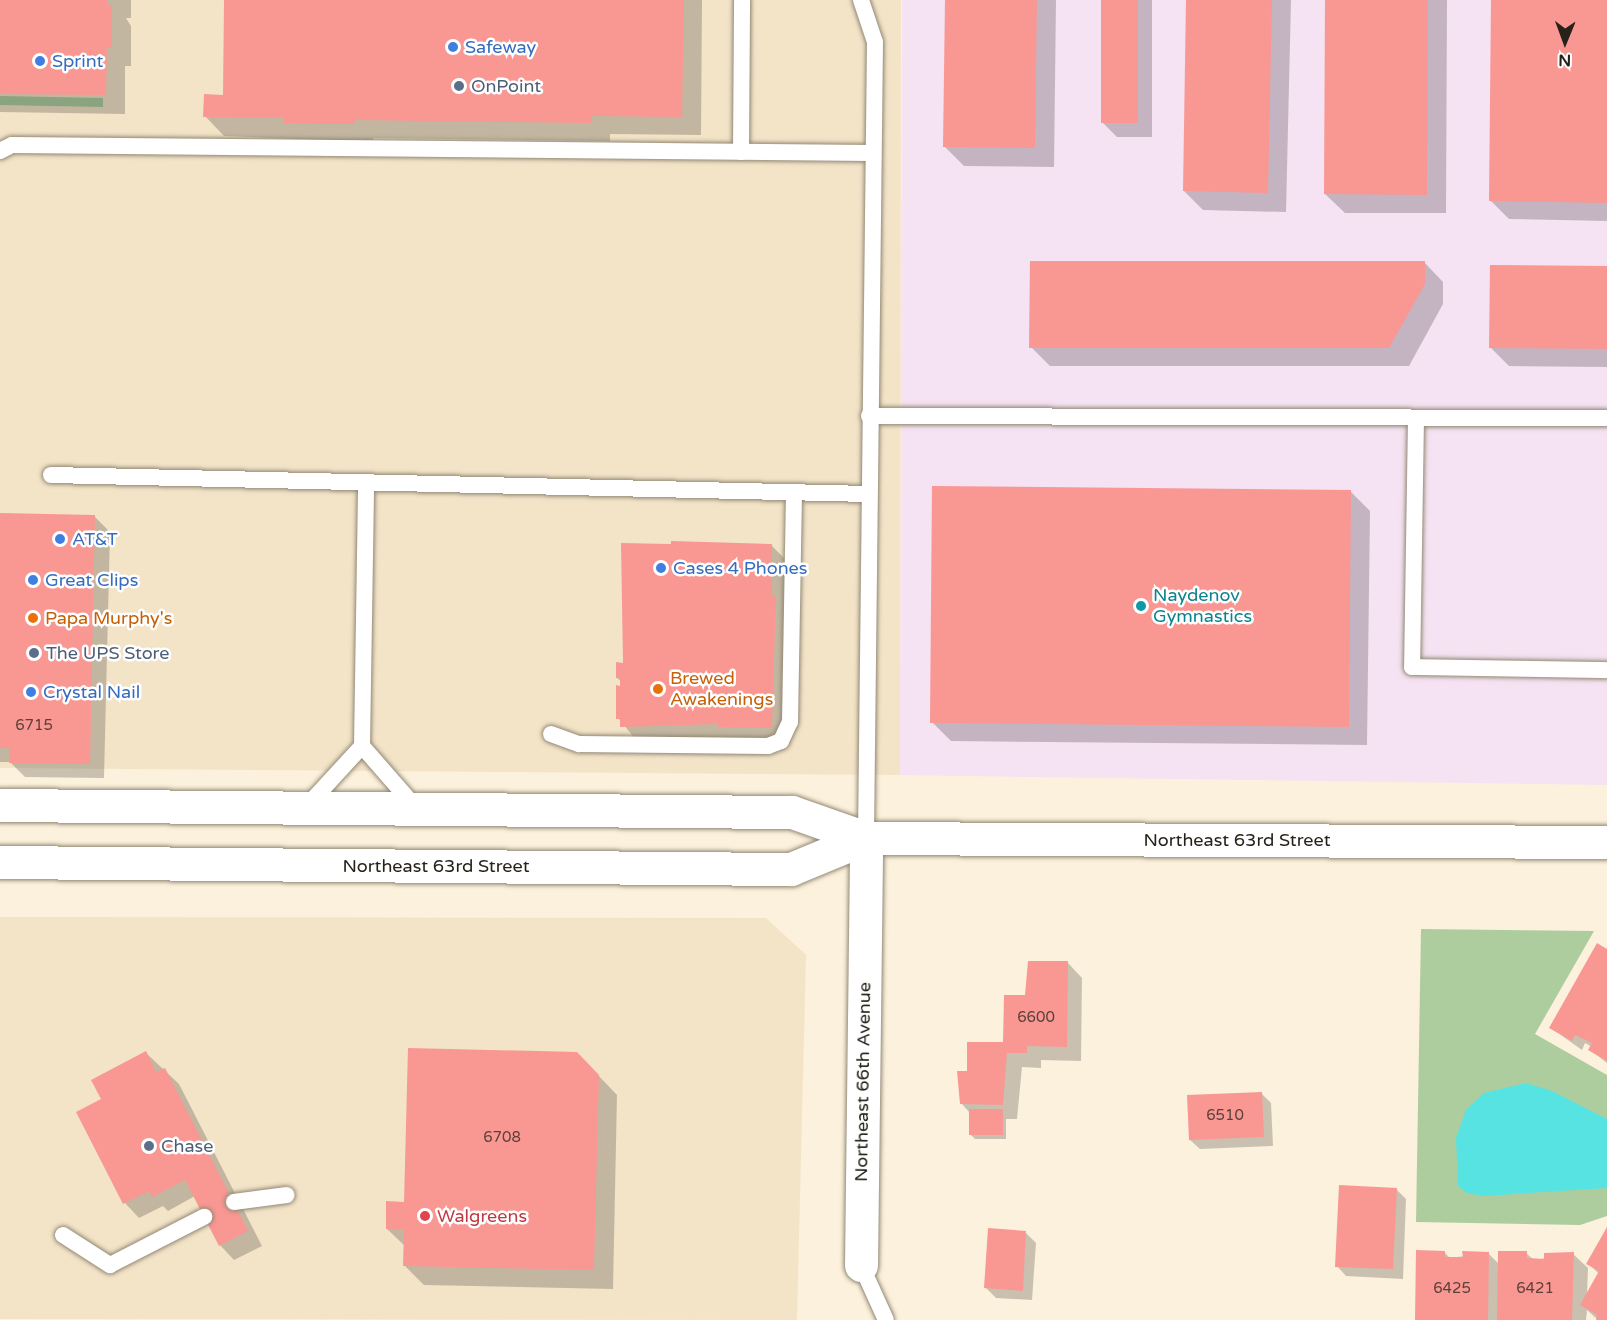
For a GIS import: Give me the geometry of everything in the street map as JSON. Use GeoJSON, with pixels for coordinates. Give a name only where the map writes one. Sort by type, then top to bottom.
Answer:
{"type":"FeatureCollection","features":[{"type":"Feature","properties":{"kind":"main road","name":"Northeast 63rd Street"},"geometry":{"type":"LineString","coordinates":[[0,805],[792,813],[866,838],[1607,843]]}},
{"type":"Feature","properties":{"kind":"main road","name":"Northeast 63rd Street"},"geometry":{"type":"LineString","coordinates":[[0,862],[791,869],[866,838]]}},
{"type":"Feature","properties":{"kind":"main road","name":"Northeast 66th Avenue"},"geometry":{"type":"LineString","coordinates":[[861,1265],[866,838]]}},
{"type":"Feature","properties":{"kind":"lane"},"geometry":{"type":"LineString","coordinates":[[741,152],[742,0]]}},
{"type":"Feature","properties":{"kind":"lane"},"geometry":{"type":"LineString","coordinates":[[861,0],[875,42],[866,838]]}},
{"type":"Feature","properties":{"kind":"lane"},"geometry":{"type":"LineString","coordinates":[[4,145],[872,153]]}},
{"type":"Feature","properties":{"kind":"lane"},"geometry":{"type":"LineString","coordinates":[[869,416],[1607,418]]}},
{"type":"Feature","properties":{"kind":"lane"},"geometry":{"type":"LineString","coordinates":[[1416,418],[1412,667],[1607,670]]}},
{"type":"Feature","properties":{"kind":"lane"},"geometry":{"type":"LineString","coordinates":[[51,475],[869,494]]}},
{"type":"Feature","properties":{"kind":"lane"},"geometry":{"type":"LineString","coordinates":[[366,482],[362,746],[417,810]]}},
{"type":"Feature","properties":{"kind":"lane"},"geometry":{"type":"LineString","coordinates":[[551,734],[579,744],[768,746],[781,741],[789,722],[794,492]]}},
{"type":"Feature","properties":{"kind":"lane"},"geometry":{"type":"LineString","coordinates":[[304,808],[362,746]]}},
{"type":"Feature","properties":{"kind":"lane"},"geometry":{"type":"LineString","coordinates":[[234,1202],[287,1195]]}},
{"type":"Feature","properties":{"kind":"lane"},"geometry":{"type":"LineString","coordinates":[[63,1235],[110,1265],[204,1217]]}},
{"type":"Feature","properties":{"kind":"lane","name":"Northeast 66th Avenue"},"geometry":{"type":"LineString","coordinates":[[861,1265],[886,1320]]}},
{"type":"Feature","properties":{"kind":"shaded area"},"geometry":{"type":"Polygon","coordinates":[[[0,0],[901,0],[900,775],[0,768],[0,0]]]}},
{"type":"Feature","properties":{"kind":"shaded area"},"geometry":{"type":"Polygon","coordinates":[[[902,0],[1607,0],[1607,785],[900,775],[902,0]]]}},
{"type":"Feature","properties":{"kind":"shaded area"},"geometry":{"type":"Polygon","coordinates":[[[0,917],[766,918],[806,955],[797,1320],[0,1319],[0,917]]]}},
{"type":"Feature","properties":{"kind":"green space"},"geometry":{"type":"Polygon","coordinates":[[[0,96],[103,98],[103,107],[0,105],[0,96]]]}},
{"type":"Feature","properties":{"kind":"green space"},"geometry":{"type":"Polygon","coordinates":[[[1421,929],[1594,931],[1535,1034],[1607,1075],[1607,1216],[1580,1225],[1416,1222],[1421,929]]]}},
{"type":"Feature","properties":{"kind":"water"},"geometry":{"type":"Polygon","coordinates":[[[1526,1083],[1552,1091],[1607,1119],[1607,1188],[1483,1196],[1467,1193],[1458,1186],[1456,1138],[1466,1110],[1484,1093],[1526,1083]]]}},
{"type":"Feature","properties":{"kind":"building"},"geometry":{"type":"Polygon","coordinates":[[[0,0],[107,0],[107,5],[112,5],[112,48],[107,48],[106,95],[0,94],[0,0]]]}},
{"type":"Feature","properties":{"kind":"building","name":"Safeway"},"geometry":{"type":"Polygon","coordinates":[[[224,0],[684,0],[682,117],[592,116],[592,123],[355,120],[354,124],[338,124],[283,123],[283,118],[203,117],[204,94],[223,95],[224,0]]]}},
{"type":"Feature","properties":{"kind":"building"},"geometry":{"type":"Polygon","coordinates":[[[945,0],[1037,0],[1035,148],[943,147],[945,0]]]}},
{"type":"Feature","properties":{"kind":"building"},"geometry":{"type":"Polygon","coordinates":[[[1101,0],[1138,0],[1138,123],[1101,123],[1101,0]]]}},
{"type":"Feature","properties":{"kind":"building"},"geometry":{"type":"Polygon","coordinates":[[[1186,0],[1272,0],[1268,193],[1183,191],[1186,0]]]}},
{"type":"Feature","properties":{"kind":"building"},"geometry":{"type":"Polygon","coordinates":[[[1325,0],[1428,0],[1427,195],[1324,194],[1325,0]]]}},
{"type":"Feature","properties":{"kind":"building"},"geometry":{"type":"Polygon","coordinates":[[[1491,0],[1607,0],[1607,203],[1489,201],[1491,0]]]}},
{"type":"Feature","properties":{"kind":"building"},"geometry":{"type":"Polygon","coordinates":[[[1030,261],[1425,261],[1425,284],[1389,348],[1029,348],[1030,261]]]}},
{"type":"Feature","properties":{"kind":"building"},"geometry":{"type":"Polygon","coordinates":[[[1490,265],[1607,266],[1607,349],[1489,348],[1490,265]]]}},
{"type":"Feature","properties":{"kind":"building","name":"Naydenov Gymnastics"},"geometry":{"type":"Polygon","coordinates":[[[932,486],[1351,490],[1349,727],[930,723],[932,486]]]}},
{"type":"Feature","properties":{"kind":"building"},"geometry":{"type":"Polygon","coordinates":[[[0,513],[95,515],[90,764],[9,763],[9,748],[0,748],[0,513]]]}},
{"type":"Feature","properties":{"kind":"building"},"geometry":{"type":"Polygon","coordinates":[[[671,541],[772,544],[772,595],[776,595],[772,728],[718,727],[718,724],[620,727],[620,719],[616,719],[616,685],[620,686],[620,678],[616,678],[616,662],[623,663],[621,543],[671,544],[671,541]]]}},
{"type":"Feature","properties":{"kind":"building"},"geometry":{"type":"Polygon","coordinates":[[[1597,943],[1607,949],[1607,1061],[1588,1050],[1592,1043],[1575,1035],[1572,1041],[1549,1028],[1597,943]]]}},
{"type":"Feature","properties":{"kind":"building"},"geometry":{"type":"Polygon","coordinates":[[[1028,961],[1068,961],[1067,1047],[1027,1046],[1027,1053],[1007,1053],[1003,1105],[960,1104],[957,1071],[967,1071],[967,1042],[1003,1042],[1004,995],[1025,995],[1028,961]]]}},
{"type":"Feature","properties":{"kind":"building","name":"Walgreens"},"geometry":{"type":"Polygon","coordinates":[[[408,1048],[577,1052],[599,1075],[594,1270],[403,1266],[404,1230],[386,1229],[386,1201],[404,1202],[408,1048]]]}},
{"type":"Feature","properties":{"kind":"building","name":"Chase"},"geometry":{"type":"Polygon","coordinates":[[[146,1051],[156,1072],[165,1068],[248,1231],[219,1246],[185,1180],[152,1197],[149,1191],[123,1204],[76,1112],[101,1099],[91,1080],[146,1051]]]}},
{"type":"Feature","properties":{"kind":"building"},"geometry":{"type":"Polygon","coordinates":[[[1262,1092],[1264,1137],[1189,1140],[1187,1095],[1262,1092]]]}},
{"type":"Feature","properties":{"kind":"building"},"geometry":{"type":"Polygon","coordinates":[[[969,1109],[1003,1109],[1003,1135],[969,1135],[969,1109]]]}},
{"type":"Feature","properties":{"kind":"building"},"geometry":{"type":"Polygon","coordinates":[[[1339,1185],[1397,1188],[1393,1269],[1335,1267],[1339,1185]]]}},
{"type":"Feature","properties":{"kind":"building"},"geometry":{"type":"Polygon","coordinates":[[[1607,1227],[1607,1320],[1596,1320],[1597,1315],[1580,1305],[1599,1271],[1586,1264],[1607,1227]]]}},
{"type":"Feature","properties":{"kind":"building"},"geometry":{"type":"Polygon","coordinates":[[[988,1228],[1026,1231],[1023,1291],[984,1288],[988,1228]]]}},
{"type":"Feature","properties":{"kind":"building"},"geometry":{"type":"Polygon","coordinates":[[[1416,1250],[1445,1251],[1445,1257],[1463,1257],[1462,1251],[1489,1252],[1488,1320],[1415,1320],[1416,1250]]]}},
{"type":"Feature","properties":{"kind":"building"},"geometry":{"type":"Polygon","coordinates":[[[1498,1251],[1527,1251],[1527,1258],[1544,1259],[1544,1253],[1574,1252],[1572,1320],[1497,1320],[1498,1251]]]}},
{"type":"Feature","properties":{"kind":"place","name":"Safeway"},"geometry":{"type":"Point","coordinates":[453,47]}},
{"type":"Feature","properties":{"kind":"place","name":"Sprint"},"geometry":{"type":"Point","coordinates":[40,61]}},
{"type":"Feature","properties":{"kind":"place","name":"OnPoint"},"geometry":{"type":"Point","coordinates":[459,86]}},
{"type":"Feature","properties":{"kind":"place","name":"AT&T"},"geometry":{"type":"Point","coordinates":[60,539]}},
{"type":"Feature","properties":{"kind":"place","name":"Cases 4 Phones"},"geometry":{"type":"Point","coordinates":[661,568]}},
{"type":"Feature","properties":{"kind":"place","name":"Great Clips"},"geometry":{"type":"Point","coordinates":[33,580]}},
{"type":"Feature","properties":{"kind":"place","name":"Naydenov Gymnastics"},"geometry":{"type":"Point","coordinates":[1141,606]}},
{"type":"Feature","properties":{"kind":"place","name":"Papa Murphy's"},"geometry":{"type":"Point","coordinates":[33,618]}},
{"type":"Feature","properties":{"kind":"place","name":"The UPS Store"},"geometry":{"type":"Point","coordinates":[34,653]}},
{"type":"Feature","properties":{"kind":"place","name":"Brewed Awakenings"},"geometry":{"type":"Point","coordinates":[658,689]}},
{"type":"Feature","properties":{"kind":"place","name":"Crystal Nail"},"geometry":{"type":"Point","coordinates":[31,692]}},
{"type":"Feature","properties":{"kind":"place","name":"Chase"},"geometry":{"type":"Point","coordinates":[149,1146]}},
{"type":"Feature","properties":{"kind":"place","name":"Walgreens"},"geometry":{"type":"Point","coordinates":[425,1216]}}]}
